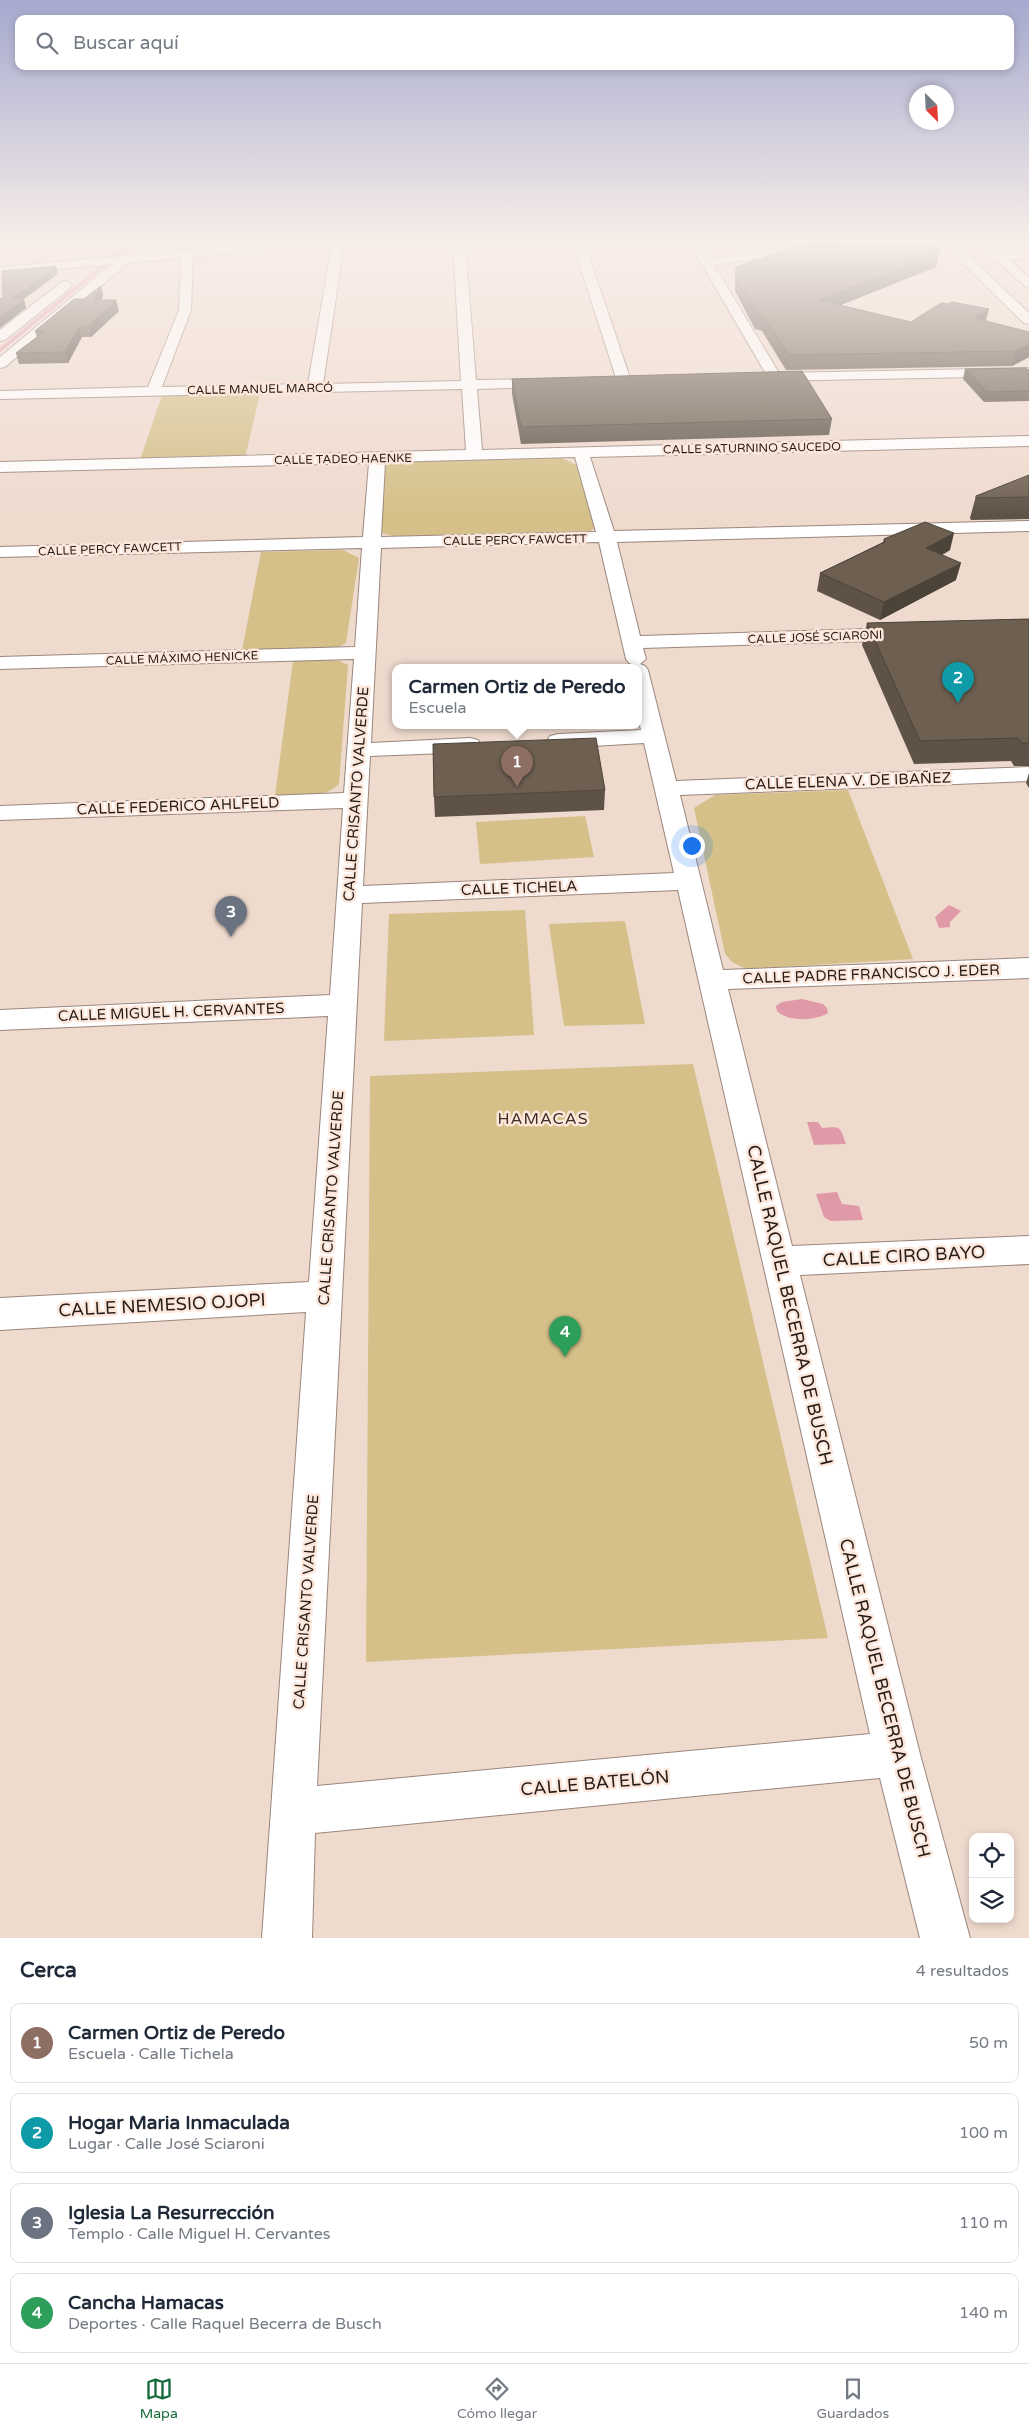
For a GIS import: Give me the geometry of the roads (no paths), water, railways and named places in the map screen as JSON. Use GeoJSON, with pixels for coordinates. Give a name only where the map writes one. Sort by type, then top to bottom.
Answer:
{"type":"FeatureCollection","features":[{"type":"Feature","properties":{"kind":"street"},"geometry":{"type":"LineString","coordinates":[[0,364],[35,334]]}},
{"type":"Feature","properties":{"kind":"street"},"geometry":{"type":"LineString","coordinates":[[153,392],[175,334]]}},
{"type":"Feature","properties":{"kind":"street"},"geometry":{"type":"LineString","coordinates":[[315,388],[324,334]]}},
{"type":"Feature","properties":{"kind":"street"},"geometry":{"type":"LineString","coordinates":[[465,334],[474,456]]}},
{"type":"Feature","properties":{"kind":"street"},"geometry":{"type":"LineString","coordinates":[[605,382],[629,381],[612,334]]}},
{"type":"Feature","properties":{"kind":"street"},"geometry":{"type":"LineString","coordinates":[[750,334],[776,378]]}},
{"type":"Feature","properties":{"kind":"street"},"geometry":{"type":"LineString","coordinates":[[757,378],[1029,372]]}},
{"type":"Feature","properties":{"kind":"street","name":"CALLE MANUEL MARCÓ"},"geometry":{"type":"LineString","coordinates":[[0,395],[566,382]]}},
{"type":"Feature","properties":{"kind":"street","name":"CALLE SATURNINO SAUCEDO"},"geometry":{"type":"LineString","coordinates":[[474,456],[1029,441]]}},
{"type":"Feature","properties":{"kind":"street","name":"CALLE RAQUEL BECERRA DE BUSCH"},"geometry":{"type":"LineString","coordinates":[[581,452],[607,538],[636,660]]}},
{"type":"Feature","properties":{"kind":"street","name":"CALLE TADEO HAENKE"},"geometry":{"type":"LineString","coordinates":[[0,467],[474,456]]}},
{"type":"Feature","properties":{"kind":"street","name":"CALLE CRISANTO VALVERDE"},"geometry":{"type":"LineString","coordinates":[[287,1938],[293,1812],[377,459]]}},
{"type":"Feature","properties":{"kind":"street","name":"CALLE PERCY FAWCETT"},"geometry":{"type":"LineString","coordinates":[[0,552],[1029,526]]}},
{"type":"Feature","properties":{"kind":"street","name":"CALLE JOSÉ SCIARONI"},"geometry":{"type":"LineString","coordinates":[[636,660],[920,634]]}},
{"type":"Feature","properties":{"kind":"street","name":"CALLE MÁXIMO HENICKE"},"geometry":{"type":"LineString","coordinates":[[0,663],[364,653]]}},
{"type":"Feature","properties":{"kind":"street","name":"CALLE RAQUEL BECERRA DE BUSCH"},"geometry":{"type":"LineString","coordinates":[[642,685],[897,1754],[945,1938]]}},
{"type":"Feature","properties":{"kind":"street"},"geometry":{"type":"LineString","coordinates":[[536,742],[654,736]]}},
{"type":"Feature","properties":{"kind":"street"},"geometry":{"type":"LineString","coordinates":[[358,750],[487,744]]}},
{"type":"Feature","properties":{"kind":"street","name":"CALLE ELENA V. DE IBAÑEZ"},"geometry":{"type":"LineString","coordinates":[[666,788],[1029,774]]}},
{"type":"Feature","properties":{"kind":"street","name":"CALLE FEDERICO AHLFELD"},"geometry":{"type":"LineString","coordinates":[[0,813],[356,800]]}},
{"type":"Feature","properties":{"kind":"street","name":"CALLE TICHELA"},"geometry":{"type":"LineString","coordinates":[[350,895],[689,881]]}},
{"type":"Feature","properties":{"kind":"street","name":"CALLE PADRE FRANCISCO J. EDER"},"geometry":{"type":"LineString","coordinates":[[712,980],[1029,968]]}},
{"type":"Feature","properties":{"kind":"street","name":"CALLE MIGUEL H. CERVANTES"},"geometry":{"type":"LineString","coordinates":[[0,1020],[343,1005]]}},
{"type":"Feature","properties":{"kind":"street","name":"CALLE CIRO BAYO"},"geometry":{"type":"LineString","coordinates":[[779,1261],[1029,1250]]}},
{"type":"Feature","properties":{"kind":"street","name":"CALLE NEMESIO OJOPI"},"geometry":{"type":"LineString","coordinates":[[0,1314],[325,1296]]}},
{"type":"Feature","properties":{"kind":"street","name":"CALLE BATELÓN"},"geometry":{"type":"LineString","coordinates":[[293,1812],[897,1754]]}},
{"type":"Feature","properties":{"kind":"waterway"},"geometry":{"type":"LineString","coordinates":[[0,350],[19,334]]}},
{"type":"Feature","properties":{"kind":"place","name":"Hogar Maria Inmaculada"},"geometry":{"type":"Point","coordinates":[958,703]}},
{"type":"Feature","properties":{"kind":"place","name":"Carmen Ortiz de Peredo"},"geometry":{"type":"Point","coordinates":[517,787]}},
{"type":"Feature","properties":{"kind":"place","name":"Iglesia La Resurrección"},"geometry":{"type":"Point","coordinates":[231,937]}},
{"type":"Feature","properties":{"kind":"place","name":"Cancha Hamacas"},"geometry":{"type":"Point","coordinates":[565,1357]}},
{"type":"Feature","properties":{"kind":"district","name":"HAMACAS"},"geometry":{"type":"Point","coordinates":[543,1118]}}]}
